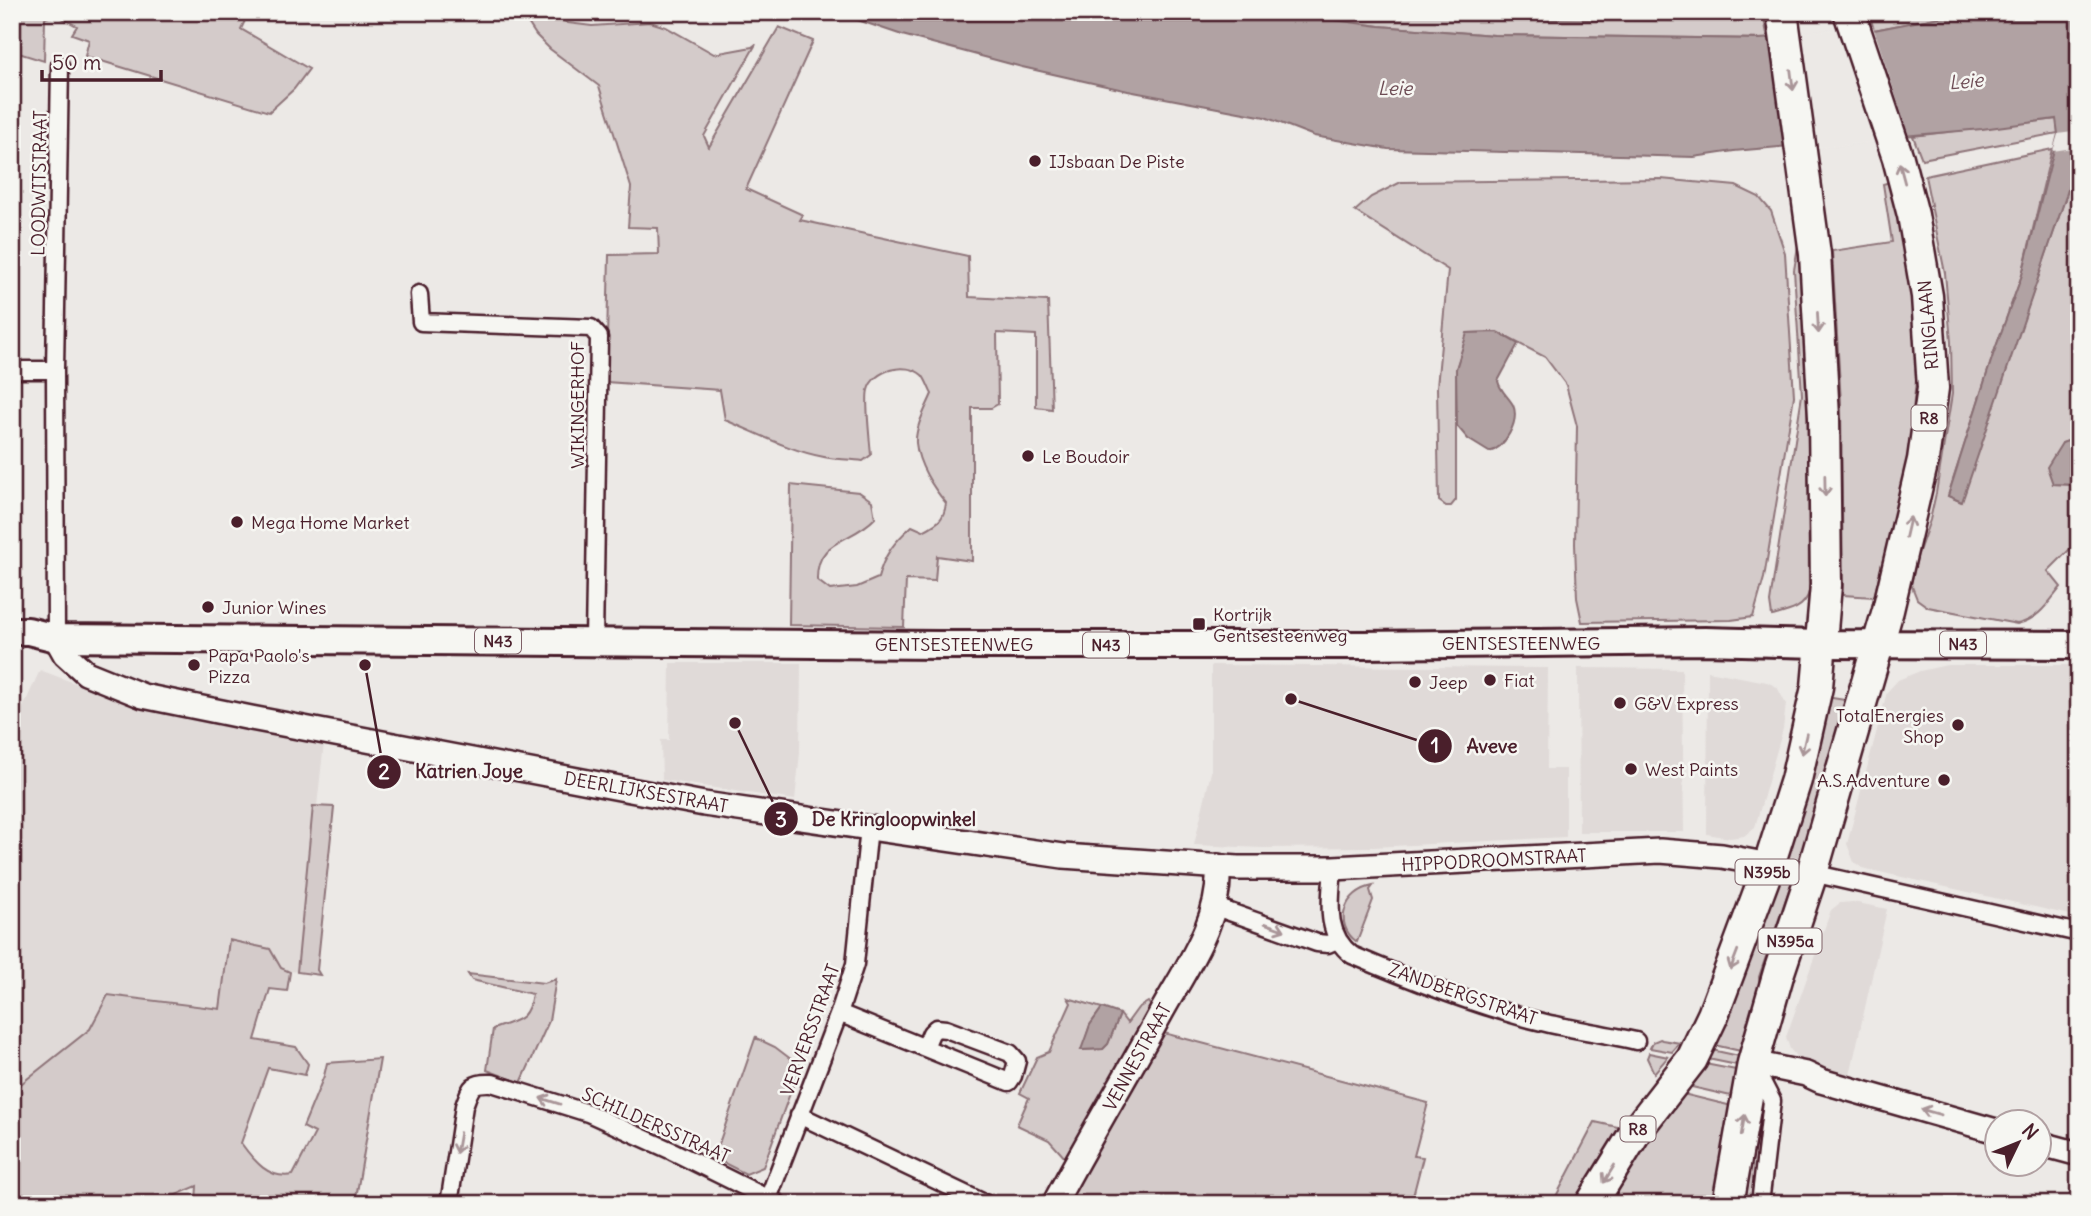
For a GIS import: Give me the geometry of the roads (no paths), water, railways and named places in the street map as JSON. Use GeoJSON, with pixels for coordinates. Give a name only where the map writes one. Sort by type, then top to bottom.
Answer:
{"type":"FeatureCollection","features":[{"type":"Feature","properties":{"kind":"highway"},"geometry":{"type":"LineString","coordinates":[[1782,12],[1815,254],[1824,417],[1826,584],[1821,644]]}},
{"type":"Feature","properties":{"kind":"highway","name":"RINGLAAN"},"geometry":{"type":"LineString","coordinates":[[1849,12],[1898,158],[1913,215],[1927,296],[1933,388],[1923,460],[1892,593],[1865,644]]}},
{"type":"Feature","properties":{"kind":"highway","name":"N395b"},"geometry":{"type":"LineString","coordinates":[[1692,1059],[1713,1015],[1769,865],[1796,780],[1817,687],[1821,644]]}},
{"type":"Feature","properties":{"kind":"highway","name":"N395a"},"geometry":{"type":"LineString","coordinates":[[1753,1063],[1779,972],[1812,873],[1865,644]]}},
{"type":"Feature","properties":{"kind":"highway","name":"R8"},"geometry":{"type":"LineString","coordinates":[[1591,1204],[1636,1131],[1692,1059]]}},
{"type":"Feature","properties":{"kind":"highway"},"geometry":{"type":"LineString","coordinates":[[1728,1204],[1753,1063]]}},
{"type":"Feature","properties":{"kind":"main road","name":"GENTSESTEENWEG"},"geometry":{"type":"LineString","coordinates":[[12,631],[28,631],[56,638],[1216,645],[1705,641],[1865,644]]}},
{"type":"Feature","properties":{"kind":"main road","name":"GENTSESTEENWEG"},"geometry":{"type":"LineString","coordinates":[[12,646],[30,646],[56,638]]}},
{"type":"Feature","properties":{"kind":"main road","name":"N43"},"geometry":{"type":"LineString","coordinates":[[1865,644],[2079,646]]}},
{"type":"Feature","properties":{"kind":"street","name":"LOODWITSTRAAT"},"geometry":{"type":"LineString","coordinates":[[56,638],[55,370],[60,65]]}},
{"type":"Feature","properties":{"kind":"street","name":"WIKINGERHOF"},"geometry":{"type":"LineString","coordinates":[[419,294],[421,322],[591,328],[599,337],[594,641]]}},
{"type":"Feature","properties":{"kind":"street"},"geometry":{"type":"LineString","coordinates":[[12,370],[55,370]]}},
{"type":"Feature","properties":{"kind":"street","name":"DEERLIJKSESTRAAT"},"geometry":{"type":"LineString","coordinates":[[56,638],[65,653],[86,673],[143,696],[251,719],[704,804],[1063,856],[1218,866]]}},
{"type":"Feature","properties":{"kind":"street","name":"VERVERSSTRAAT"},"geometry":{"type":"LineString","coordinates":[[773,1201],[799,1115],[855,964],[869,827]]}},
{"type":"Feature","properties":{"kind":"street","name":"HIPPODROOMSTRAAT"},"geometry":{"type":"LineString","coordinates":[[1218,866],[1238,869],[1333,868],[1660,851],[1722,856],[1769,865]]}},
{"type":"Feature","properties":{"kind":"street"},"geometry":{"type":"LineString","coordinates":[[1218,866],[1219,877],[1213,906],[1317,943],[1328,944],[1337,940],[1330,915],[1333,868]]}},
{"type":"Feature","properties":{"kind":"street"},"geometry":{"type":"LineString","coordinates":[[1812,873],[2079,933]]}},
{"type":"Feature","properties":{"kind":"street","name":"VENNESTRAAT"},"geometry":{"type":"LineString","coordinates":[[1054,1204],[1207,929],[1213,906]]}},
{"type":"Feature","properties":{"kind":"street","name":"ZANDBERGSTRAAT"},"geometry":{"type":"LineString","coordinates":[[1337,940],[1352,954],[1467,999],[1544,1023],[1636,1041]]}},
{"type":"Feature","properties":{"kind":"street"},"geometry":{"type":"LineString","coordinates":[[839,1013],[1009,1082],[1017,1061],[1010,1053],[947,1029],[936,1028],[925,1047]]}},
{"type":"Feature","properties":{"kind":"street"},"geometry":{"type":"LineString","coordinates":[[1753,1063],[1806,1074],[1821,1082],[1982,1127]]}},
{"type":"Feature","properties":{"kind":"street"},"geometry":{"type":"LineString","coordinates":[[1753,1063],[1772,1101],[1760,1204]]}},
{"type":"Feature","properties":{"kind":"street","name":"SCHILDERSSTRAAT"},"geometry":{"type":"LineString","coordinates":[[449,1204],[464,1105],[474,1085],[492,1083],[588,1113],[673,1151],[773,1201]]}},
{"type":"Feature","properties":{"kind":"street"},"geometry":{"type":"LineString","coordinates":[[799,1115],[986,1204]]}},
{"type":"Feature","properties":{"kind":"street"},"geometry":{"type":"LineString","coordinates":[[2052,1147],[2079,1154]]}},
{"type":"Feature","properties":{"kind":"water","name":"Leie"},"geometry":{"type":"Polygon","coordinates":[[[834,12],[1274,12],[1379,26],[1494,35],[1760,39],[1874,30],[1966,12],[2079,12],[2079,152],[1962,502],[1948,496],[2022,275],[2058,134],[2056,119],[1982,129],[1734,151],[1694,157],[1388,149],[1314,136],[1265,117],[1128,91],[1022,67],[902,35],[834,12]]]}},
{"type":"Feature","properties":{"kind":"water"},"geometry":{"type":"Polygon","coordinates":[[[1497,332],[1518,344],[1498,381],[1515,411],[1510,433],[1500,445],[1489,452],[1468,439],[1457,426],[1456,369],[1467,333],[1497,332]]]}},
{"type":"Feature","properties":{"kind":"water"},"geometry":{"type":"Polygon","coordinates":[[[2079,437],[2079,485],[2053,484],[2047,467],[2062,443],[2079,437]]]}},
{"type":"Feature","properties":{"kind":"water"},"geometry":{"type":"Polygon","coordinates":[[[1102,1008],[1120,1014],[1108,1044],[1103,1049],[1081,1050],[1090,1025],[1102,1008]]]}},
{"type":"Feature","properties":{"kind":"place","name":"IJsbaan De Piste"},"geometry":{"type":"Point","coordinates":[1035,161]}},
{"type":"Feature","properties":{"kind":"place","name":"Le Boudoir"},"geometry":{"type":"Point","coordinates":[1028,456]}},
{"type":"Feature","properties":{"kind":"place","name":"Mega Home Market"},"geometry":{"type":"Point","coordinates":[237,522]}},
{"type":"Feature","properties":{"kind":"place","name":"Junior Wines"},"geometry":{"type":"Point","coordinates":[208,607]}},
{"type":"Feature","properties":{"kind":"place","name":"Kortrijk Gentsesteenweg"},"geometry":{"type":"Point","coordinates":[1199,624]}},
{"type":"Feature","properties":{"kind":"place","name":"Papa Paolo's Pizza"},"geometry":{"type":"Point","coordinates":[194,665]}},
{"type":"Feature","properties":{"kind":"place","name":"Katrien Joye"},"geometry":{"type":"Point","coordinates":[365,665]}},
{"type":"Feature","properties":{"kind":"place","name":"Fiat"},"geometry":{"type":"Point","coordinates":[1490,680]}},
{"type":"Feature","properties":{"kind":"place","name":"Jeep"},"geometry":{"type":"Point","coordinates":[1415,682]}},
{"type":"Feature","properties":{"kind":"place","name":"Aveve"},"geometry":{"type":"Point","coordinates":[1291,699]}},
{"type":"Feature","properties":{"kind":"place","name":"G&V Express"},"geometry":{"type":"Point","coordinates":[1620,703]}},
{"type":"Feature","properties":{"kind":"place","name":"De Kringloopwinkel"},"geometry":{"type":"Point","coordinates":[735,723]}},
{"type":"Feature","properties":{"kind":"place","name":"TotalEnergies Shop"},"geometry":{"type":"Point","coordinates":[1958,725]}},
{"type":"Feature","properties":{"kind":"place","name":"West Paints"},"geometry":{"type":"Point","coordinates":[1631,769]}},
{"type":"Feature","properties":{"kind":"place","name":"A.S.Adventure"},"geometry":{"type":"Point","coordinates":[1944,780]}}]}
